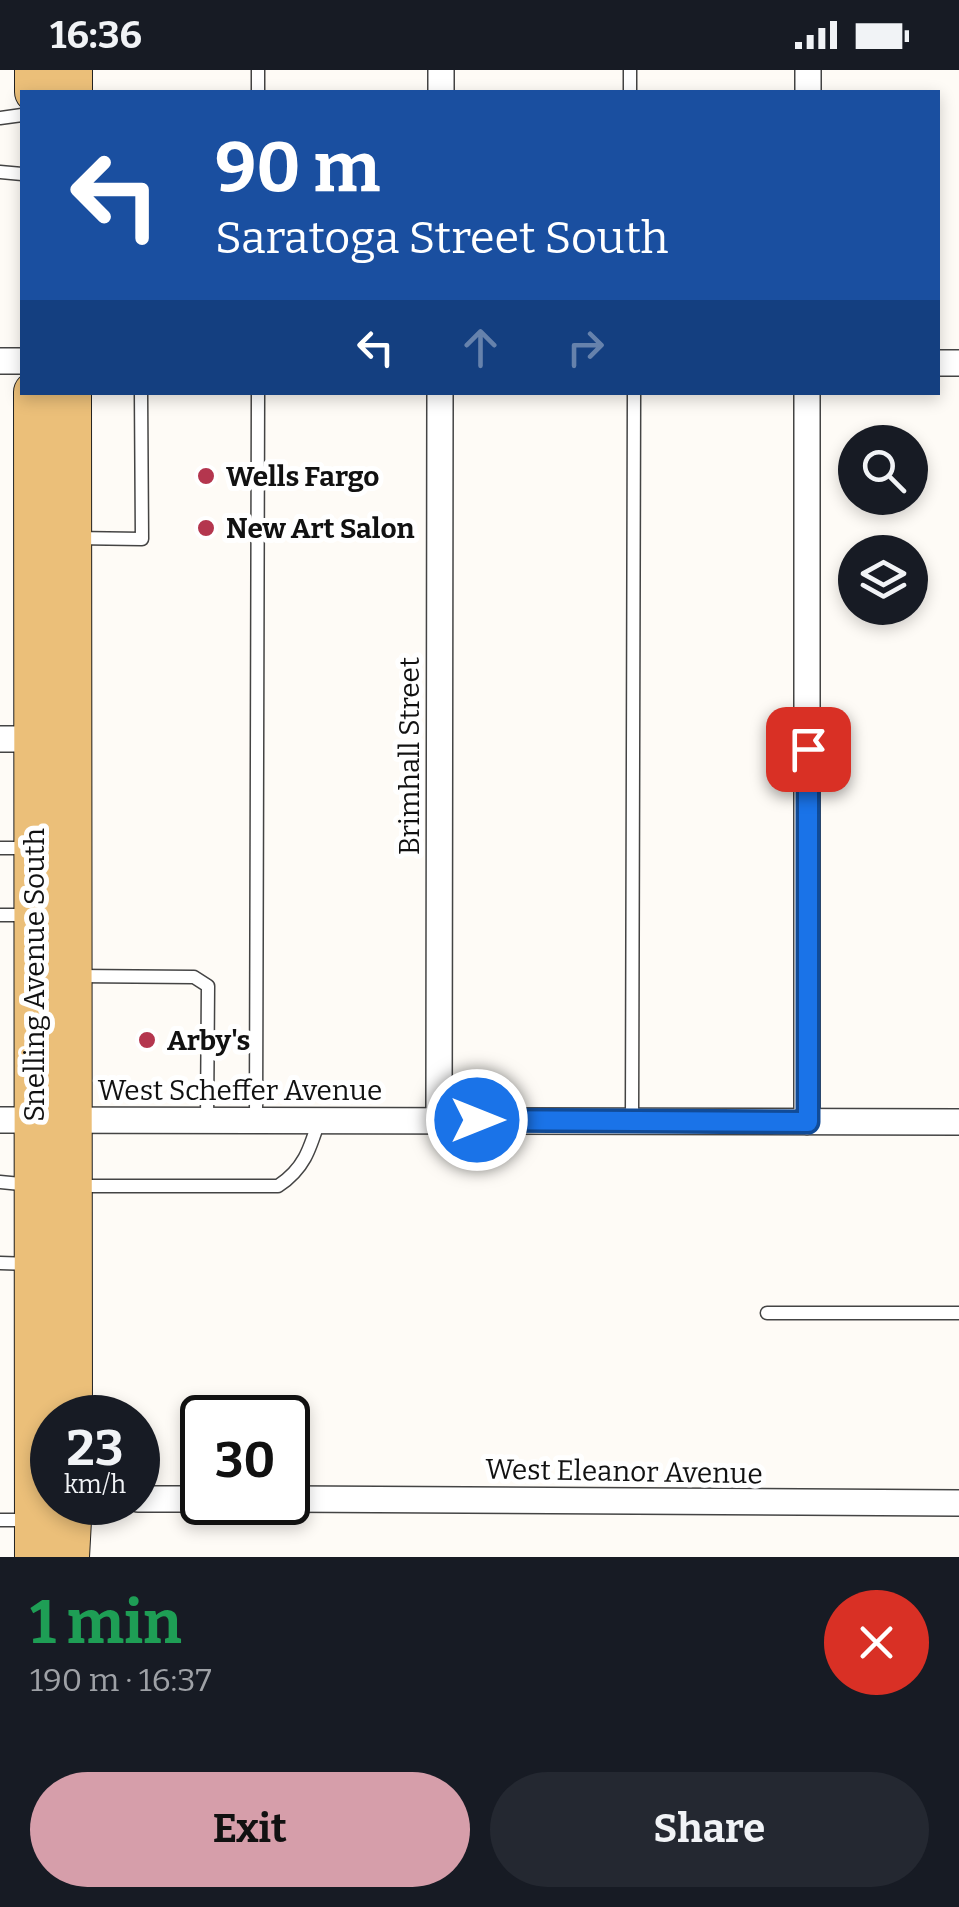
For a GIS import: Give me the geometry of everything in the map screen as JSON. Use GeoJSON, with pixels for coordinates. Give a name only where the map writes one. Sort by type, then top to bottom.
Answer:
{"type":"FeatureCollection","features":[{"type":"Feature","properties":{"kind":"main road","name":"Snelling Avenue South"},"geometry":{"type":"LineString","coordinates":[[34,395],[17,739],[17,915],[35,1119],[35,1184],[68,1395]]}},
{"type":"Feature","properties":{"kind":"main road","name":"Snelling Avenue South"},"geometry":{"type":"LineString","coordinates":[[35,1119],[72,976],[71,395]]}},
{"type":"Feature","properties":{"kind":"main road","name":"Snelling Avenue South"},"geometry":{"type":"LineString","coordinates":[[23,1532],[17,1263],[35,1184]]}},
{"type":"Feature","properties":{"kind":"main road"},"geometry":{"type":"LineString","coordinates":[[69,1557],[71,1525]]}},
{"type":"Feature","properties":{"kind":"street","name":"Brimhall Street"},"geometry":{"type":"LineString","coordinates":[[438,1120],[440,395]]}},
{"type":"Feature","properties":{"kind":"street"},"geometry":{"type":"LineString","coordinates":[[808,395],[808,1122]]}},
{"type":"Feature","properties":{"kind":"street","name":"West Scheffer Avenue"},"geometry":{"type":"LineString","coordinates":[[35,1119],[959,1122]]}},
{"type":"Feature","properties":{"kind":"street","name":"West Eleanor Avenue"},"geometry":{"type":"LineString","coordinates":[[310,1499],[959,1503]]}},
{"type":"Feature","properties":{"kind":"lane"},"geometry":{"type":"LineString","coordinates":[[71,538],[142,538],[142,395]]}},
{"type":"Feature","properties":{"kind":"lane"},"geometry":{"type":"LineString","coordinates":[[256,1120],[258,395]]}},
{"type":"Feature","properties":{"kind":"lane"},"geometry":{"type":"LineString","coordinates":[[632,1121],[634,395]]}},
{"type":"Feature","properties":{"kind":"lane"},"geometry":{"type":"LineString","coordinates":[[72,976],[194,977],[208,986],[206,1120]]}},
{"type":"Feature","properties":{"kind":"lane"},"geometry":{"type":"LineString","coordinates":[[35,1184],[278,1186],[297,1174],[310,1152],[319,1120]]}},
{"type":"Feature","properties":{"kind":"lane"},"geometry":{"type":"LineString","coordinates":[[767,1312],[959,1313]]}},
{"type":"Feature","properties":{"kind":"place","name":"Wells Fargo"},"geometry":{"type":"Point","coordinates":[206,476]}},
{"type":"Feature","properties":{"kind":"place","name":"New Art Salon"},"geometry":{"type":"Point","coordinates":[206,528]}},
{"type":"Feature","properties":{"kind":"place","name":"Arby's"},"geometry":{"type":"Point","coordinates":[147,1040]}},
{"type":"Feature","properties":{"kind":"route"},"geometry":{"type":"LineString","coordinates":[[477,1120],[808,1122],[808,749]]}}]}
